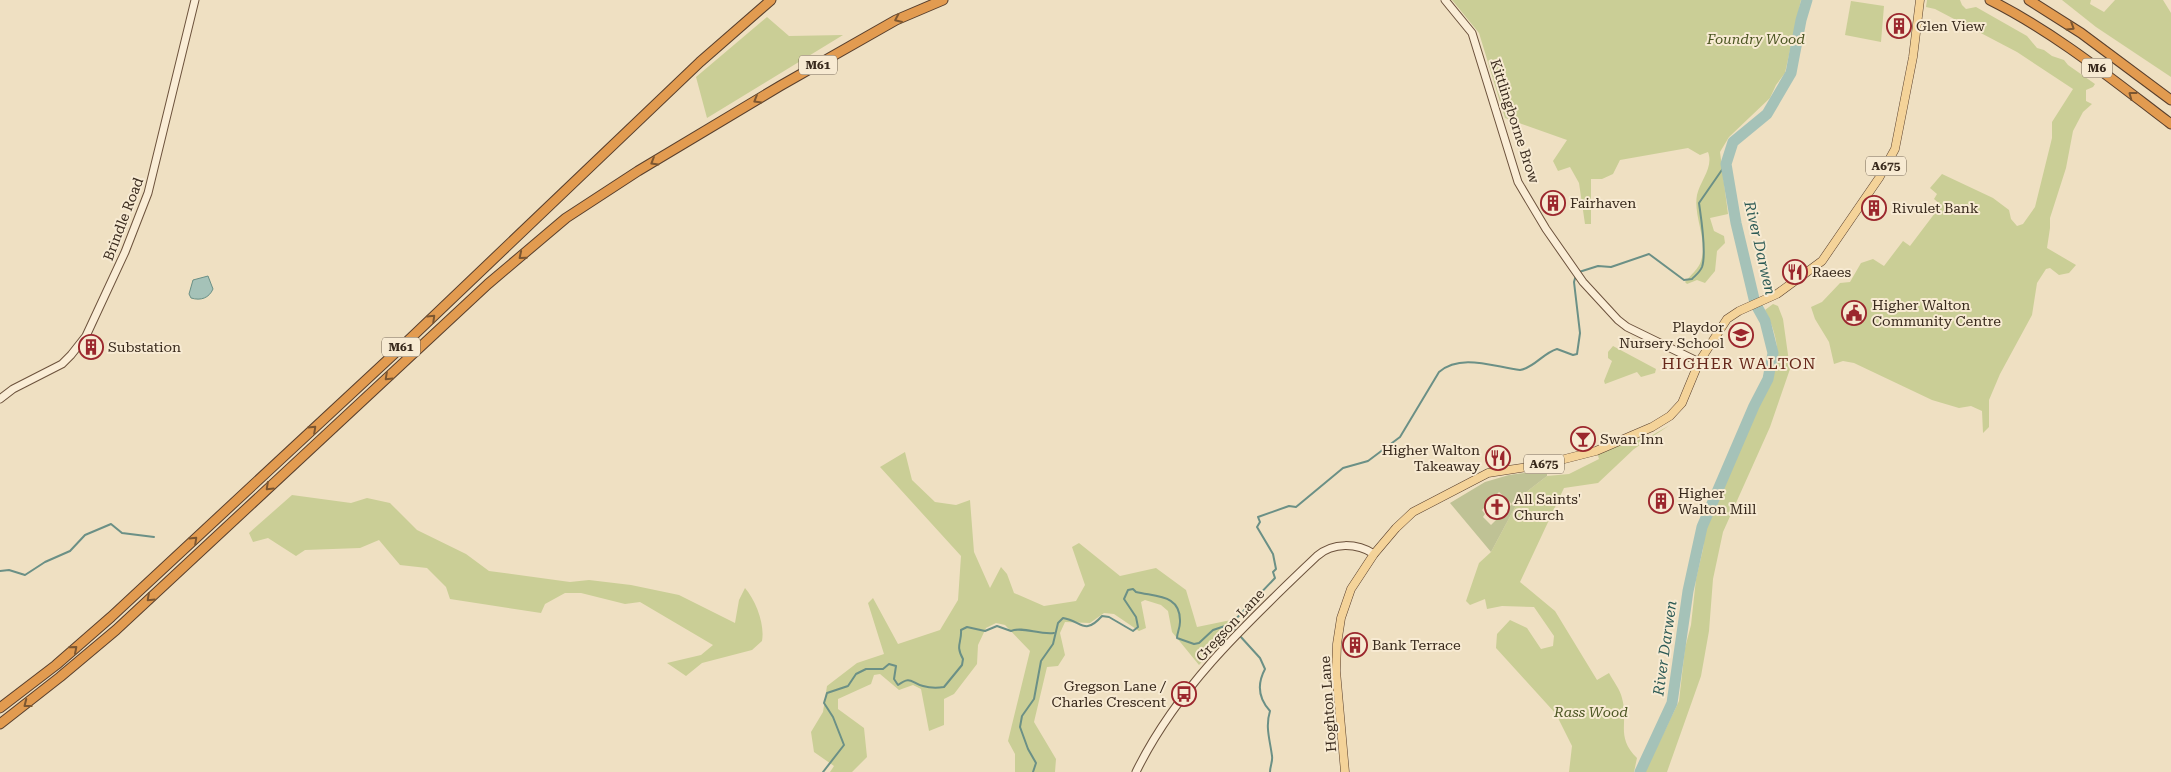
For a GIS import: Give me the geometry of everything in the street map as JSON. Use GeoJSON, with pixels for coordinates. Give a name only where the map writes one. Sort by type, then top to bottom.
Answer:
{"type":"FeatureCollection","features":[{"type":"Feature","properties":{"kind":"highway","name":"M61"},"geometry":{"type":"LineString","coordinates":[[0,708],[56,665],[111,617],[400,348],[679,82],[771,0]]}},
{"type":"Feature","properties":{"kind":"highway","name":"M61"},"geometry":{"type":"LineString","coordinates":[[0,724],[116,630],[488,284],[566,218],[638,171],[780,86],[896,20],[943,0]]}},
{"type":"Feature","properties":{"kind":"highway","name":"M6"},"geometry":{"type":"LineString","coordinates":[[1990,0],[2021,15],[2068,47],[2171,124]]}},
{"type":"Feature","properties":{"kind":"highway","name":"M6"},"geometry":{"type":"LineString","coordinates":[[2030,0],[2082,33],[2171,100]]}},
{"type":"Feature","properties":{"kind":"main road","name":"A675"},"geometry":{"type":"LineString","coordinates":[[1374,554],[1396,528],[1413,512],[1488,474],[1541,465],[1596,451],[1652,427],[1670,416],[1682,403],[1698,362],[1727,319],[1743,309],[1777,294],[1822,260],[1887,165],[1894,149],[1902,116],[1913,57],[1920,0]]}},
{"type":"Feature","properties":{"kind":"main road","name":"Hoghton Lane"},"geometry":{"type":"LineString","coordinates":[[1345,772],[1336,671],[1337,644],[1341,618],[1351,589],[1374,554]]}},
{"type":"Feature","properties":{"kind":"street","name":"Brindle Road"},"geometry":{"type":"LineString","coordinates":[[0,399],[13,389],[62,364],[72,355],[86,336],[125,252],[148,193],[195,0]]}},
{"type":"Feature","properties":{"kind":"street","name":"Kittlingborne Brow"},"geometry":{"type":"LineString","coordinates":[[1445,0],[1472,33],[1518,182],[1546,229],[1570,264],[1623,323],[1698,362]]}},
{"type":"Feature","properties":{"kind":"street","name":"Gregson Lane"},"geometry":{"type":"LineString","coordinates":[[1136,772],[1176,705],[1243,628],[1324,550],[1334,546],[1352,546],[1374,554]]}},
{"type":"Feature","properties":{"kind":"green space","name":"Foundry Wood"},"geometry":{"type":"Polygon","coordinates":[[[1452,0],[1801,0],[1785,73],[1776,85],[1770,98],[1729,137],[1720,152],[1728,214],[1710,218],[1714,231],[1724,236],[1725,243],[1717,251],[1715,271],[1705,283],[1697,280],[1687,284],[1685,282],[1698,266],[1703,253],[1696,203],[1697,195],[1708,169],[1708,152],[1700,155],[1688,148],[1620,160],[1613,174],[1602,179],[1591,179],[1591,224],[1585,224],[1579,183],[1570,167],[1558,171],[1553,161],[1567,140],[1505,118],[1479,33],[1452,0]]]}},
{"type":"Feature","properties":{"kind":"green space"},"geometry":{"type":"Polygon","coordinates":[[[1927,0],[1960,0],[1966,9],[1976,7],[2027,36],[2037,48],[2064,60],[2068,65],[2095,84],[2086,90],[2086,101],[2092,104],[2083,112],[2073,131],[2066,168],[2050,218],[2047,248],[2076,265],[2069,273],[2059,275],[2050,268],[2046,269],[2037,283],[2032,315],[2000,374],[1989,400],[1989,427],[1983,433],[1982,411],[1971,406],[1959,408],[1932,400],[1854,363],[1843,361],[1834,364],[1829,342],[1815,319],[1811,307],[1822,302],[1840,283],[1850,282],[1861,263],[1873,259],[1884,266],[1903,241],[1910,246],[1941,205],[1934,199],[1937,194],[1930,188],[1942,174],[1993,198],[2009,210],[2011,219],[2017,226],[2023,224],[2035,207],[2052,138],[2052,122],[2073,89],[2017,52],[1935,9],[1926,7],[1927,0]]]}},
{"type":"Feature","properties":{"kind":"green space"},"geometry":{"type":"Polygon","coordinates":[[[2062,0],[2091,0],[2090,4],[2104,12],[2115,0],[2163,0],[2171,13],[2171,77],[2096,27],[2062,0]]]}},
{"type":"Feature","properties":{"kind":"green space"},"geometry":{"type":"Polygon","coordinates":[[[1851,1],[1884,6],[1881,42],[1845,35],[1851,1]]]}},
{"type":"Feature","properties":{"kind":"green space"},"geometry":{"type":"Polygon","coordinates":[[[767,17],[789,36],[843,35],[707,118],[696,77],[767,17]]]}},
{"type":"Feature","properties":{"kind":"green space"},"geometry":{"type":"Polygon","coordinates":[[[1773,304],[1778,306],[1783,319],[1790,369],[1770,427],[1723,532],[1713,579],[1709,631],[1701,676],[1667,772],[1645,772],[1679,701],[1685,648],[1691,625],[1696,579],[1705,530],[1777,365],[1775,337],[1765,310],[1773,304]]]}},
{"type":"Feature","properties":{"kind":"green space"},"geometry":{"type":"Polygon","coordinates":[[[1613,346],[1656,369],[1655,373],[1641,377],[1637,372],[1605,384],[1604,381],[1612,361],[1608,358],[1608,352],[1613,346]]]}},
{"type":"Feature","properties":{"kind":"green space","name":"Rass Wood"},"geometry":{"type":"Polygon","coordinates":[[[1670,425],[1634,449],[1598,483],[1564,488],[1520,582],[1555,611],[1597,680],[1609,673],[1622,698],[1624,707],[1624,736],[1630,750],[1637,758],[1634,772],[1569,772],[1572,746],[1556,714],[1496,648],[1497,634],[1510,620],[1527,628],[1541,649],[1553,646],[1554,636],[1534,607],[1502,606],[1487,609],[1485,599],[1470,605],[1466,601],[1479,563],[1491,552],[1521,496],[1547,476],[1569,474],[1599,459],[1597,452],[1649,437],[1670,425]]]}},
{"type":"Feature","properties":{"kind":"green space"},"geometry":{"type":"Polygon","coordinates":[[[905,452],[912,480],[935,502],[956,505],[970,500],[974,552],[990,588],[1001,567],[1007,574],[1014,593],[1044,606],[1076,601],[1085,585],[1072,547],[1079,543],[1120,576],[1156,568],[1186,590],[1197,627],[1231,620],[1237,624],[1199,665],[1172,632],[1168,611],[1161,605],[1145,600],[1141,602],[1146,628],[1139,631],[1114,614],[1104,613],[1090,623],[1065,622],[1060,633],[1065,655],[1058,666],[1047,667],[1034,722],[1056,759],[1055,772],[1015,772],[1015,754],[1008,741],[1030,651],[1005,625],[996,623],[986,628],[978,645],[977,664],[954,694],[944,699],[944,725],[929,731],[921,689],[913,685],[899,690],[880,674],[874,675],[871,684],[838,699],[838,709],[864,728],[867,757],[852,772],[830,772],[834,766],[814,752],[811,732],[823,712],[827,686],[857,663],[884,654],[868,603],[873,598],[898,644],[940,630],[958,600],[961,556],[880,467],[905,452]]]}},
{"type":"Feature","properties":{"kind":"green space"},"geometry":{"type":"Polygon","coordinates":[[[1547,470],[1547,476],[1521,496],[1491,552],[1450,503],[1485,482],[1509,475],[1547,470]],[[1499,492],[1482,510],[1485,514],[1483,517],[1491,525],[1512,504],[1499,492]]]}},
{"type":"Feature","properties":{"kind":"green space"},"geometry":{"type":"Polygon","coordinates":[[[292,495],[351,503],[367,498],[390,503],[417,530],[466,554],[489,571],[570,582],[589,580],[631,585],[679,595],[735,623],[739,600],[745,588],[753,599],[759,613],[763,634],[762,641],[752,650],[702,663],[686,676],[667,663],[701,655],[713,645],[640,602],[625,604],[581,593],[565,593],[545,604],[541,613],[450,599],[446,587],[427,568],[400,565],[379,540],[360,548],[305,550],[296,556],[268,538],[253,542],[249,533],[292,495]]]}},
{"type":"Feature","properties":{"kind":"water"},"geometry":{"type":"Polygon","coordinates":[[[208,276],[213,289],[209,295],[198,299],[191,298],[189,294],[193,280],[208,276]]]}},
{"type":"Feature","properties":{"kind":"waterway","name":"River Darwen"},"geometry":{"type":"LineString","coordinates":[[1640,772],[1672,703],[1688,591],[1702,527],[1754,406],[1768,379],[1773,353],[1765,321],[1755,303],[1736,223],[1726,164],[1733,142],[1767,114],[1791,73],[1801,20],[1807,0]]}},
{"type":"Feature","properties":{"kind":"waterway"},"geometry":{"type":"LineString","coordinates":[[1579,272],[1598,266],[1611,267],[1649,254],[1684,280],[1692,279],[1702,267],[1704,253],[1699,203],[1726,164]]}},
{"type":"Feature","properties":{"kind":"waterway"},"geometry":{"type":"LineString","coordinates":[[1033,772],[1036,763],[1028,749],[1020,727],[1022,716],[1034,699],[1041,661],[1053,644],[1058,623],[1063,618],[1087,626],[1096,622],[1102,616],[1109,617],[1133,631],[1138,627],[1136,617],[1124,599],[1128,590],[1133,589],[1136,592],[1166,598],[1176,606],[1180,622],[1177,638],[1194,644],[1199,643],[1213,630],[1231,624],[1275,578],[1273,572],[1276,569],[1273,554],[1257,527],[1260,522],[1258,517],[1289,506],[1296,507],[1343,468],[1368,461],[1400,437],[1439,372],[1448,366],[1467,362],[1520,370],[1525,369],[1557,349],[1573,355],[1577,354],[1580,333],[1574,282],[1576,275]]}},
{"type":"Feature","properties":{"kind":"waterway"},"geometry":{"type":"LineString","coordinates":[[0,571],[9,570],[25,575],[45,562],[70,551],[85,535],[111,524],[122,533],[154,537]]}},
{"type":"Feature","properties":{"kind":"waterway"},"geometry":{"type":"LineString","coordinates":[[1231,624],[1237,632]]}},
{"type":"Feature","properties":{"kind":"waterway"},"geometry":{"type":"LineString","coordinates":[[823,772],[844,745],[833,717],[824,703],[827,693],[848,686],[856,674],[866,669],[883,669],[889,664],[896,666],[894,679],[898,685],[908,680],[926,687],[944,687],[962,665],[963,659],[959,647],[961,630],[967,627],[985,631],[997,626],[1011,631],[1020,629],[1054,633]]}},
{"type":"Feature","properties":{"kind":"waterway"},"geometry":{"type":"LineString","coordinates":[[1240,636],[1260,658],[1265,669],[1262,675],[1260,691],[1263,701],[1270,711],[1268,728],[1272,758],[1270,772]]}},
{"type":"Feature","properties":{"kind":"place","name":"Glen View"},"geometry":{"type":"Point","coordinates":[1899,26]}},
{"type":"Feature","properties":{"kind":"place","name":"Fairhaven"},"geometry":{"type":"Point","coordinates":[1553,203]}},
{"type":"Feature","properties":{"kind":"place","name":"Rivulet Bank"},"geometry":{"type":"Point","coordinates":[1874,208]}},
{"type":"Feature","properties":{"kind":"place","name":"Raees"},"geometry":{"type":"Point","coordinates":[1795,272]}},
{"type":"Feature","properties":{"kind":"place","name":"Higher Walton Community Centre"},"geometry":{"type":"Point","coordinates":[1854,313]}},
{"type":"Feature","properties":{"kind":"place","name":"Playdor Nursery School"},"geometry":{"type":"Point","coordinates":[1741,335]}},
{"type":"Feature","properties":{"kind":"place","name":"Substation"},"geometry":{"type":"Point","coordinates":[91,347]}},
{"type":"Feature","properties":{"kind":"place","name":"Swan Inn"},"geometry":{"type":"Point","coordinates":[1583,439]}},
{"type":"Feature","properties":{"kind":"place","name":"Higher Walton Takeaway"},"geometry":{"type":"Point","coordinates":[1498,458]}},
{"type":"Feature","properties":{"kind":"place","name":"Higher Walton Mill"},"geometry":{"type":"Point","coordinates":[1661,501]}},
{"type":"Feature","properties":{"kind":"place","name":"All Saints' Church"},"geometry":{"type":"Point","coordinates":[1497,507]}},
{"type":"Feature","properties":{"kind":"place","name":"Bank Terrace"},"geometry":{"type":"Point","coordinates":[1355,645]}},
{"type":"Feature","properties":{"kind":"place","name":"Gregson Lane / Charles Crescent"},"geometry":{"type":"Point","coordinates":[1184,694]}},
{"type":"Feature","properties":{"kind":"district","name":"HIGHER WALTON"},"geometry":{"type":"Point","coordinates":[1739,363]}}]}
